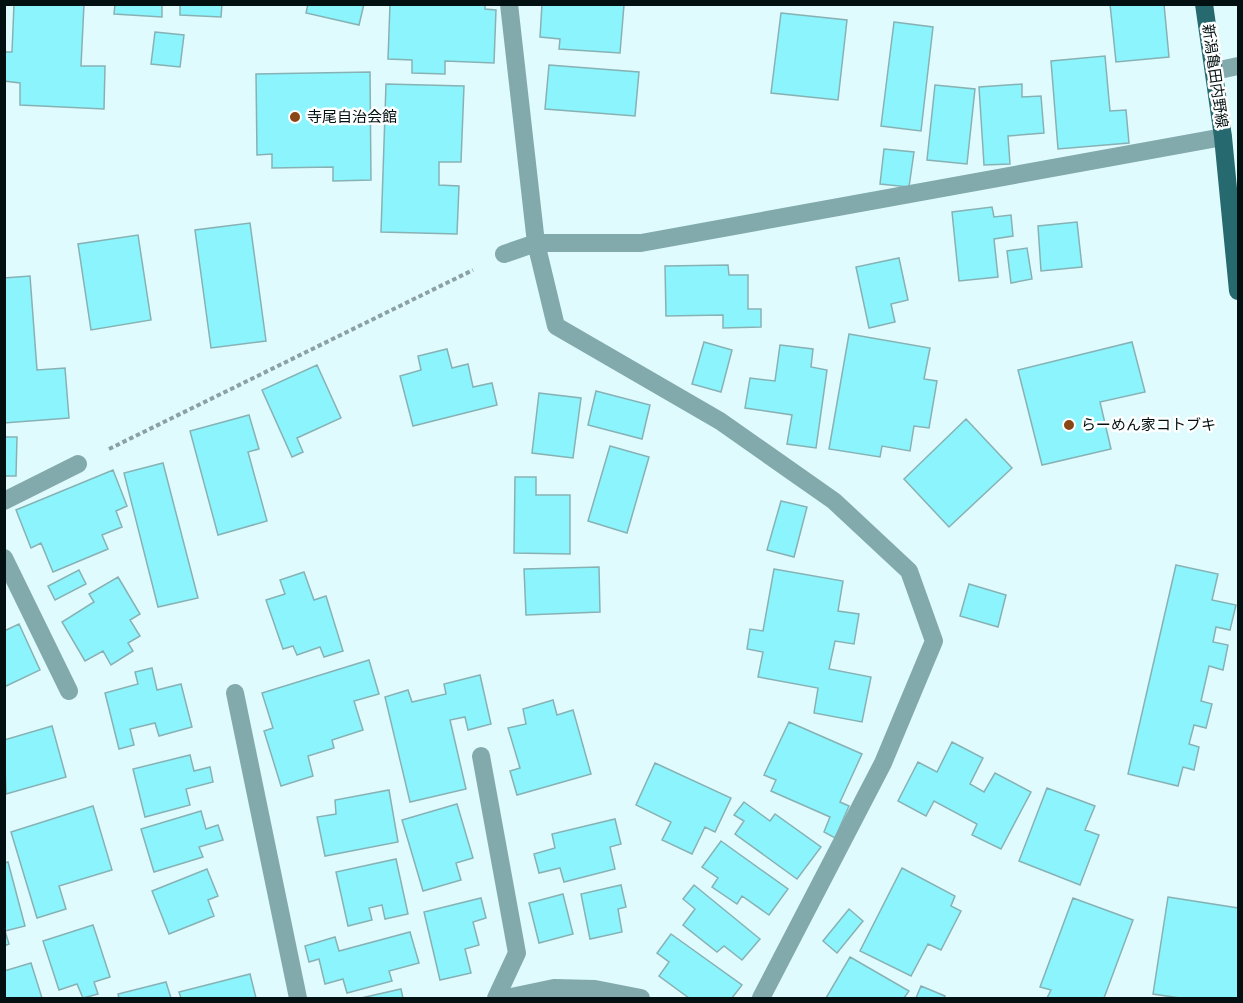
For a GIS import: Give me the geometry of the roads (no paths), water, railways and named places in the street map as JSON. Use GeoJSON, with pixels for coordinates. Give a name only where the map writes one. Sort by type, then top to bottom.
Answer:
{"type":"FeatureCollection","features":[{"type":"Feature","properties":{"kind":"main road","name":"新潟亀田内野線"},"geometry":{"type":"LineString","coordinates":[[1204,4],[1223,137],[1239,291]]}},
{"type":"Feature","properties":{"kind":"street"},"geometry":{"type":"LineString","coordinates":[[509,4],[536,243],[556,326],[720,422],[834,501],[909,571],[934,641],[883,763],[761,999]]}},
{"type":"Feature","properties":{"kind":"street"},"geometry":{"type":"LineString","coordinates":[[1215,72],[1239,66]]}},
{"type":"Feature","properties":{"kind":"street"},"geometry":{"type":"LineString","coordinates":[[504,254],[536,243],[641,243],[1223,137]]}},
{"type":"Feature","properties":{"kind":"street"},"geometry":{"type":"LineString","coordinates":[[4,501],[78,464]]}},
{"type":"Feature","properties":{"kind":"street"},"geometry":{"type":"LineString","coordinates":[[4,558],[69,691]]}},
{"type":"Feature","properties":{"kind":"street"},"geometry":{"type":"LineString","coordinates":[[235,693],[298,999]]}},
{"type":"Feature","properties":{"kind":"street"},"geometry":{"type":"LineString","coordinates":[[481,756],[517,953],[496,999]]}},
{"type":"Feature","properties":{"kind":"street"},"geometry":{"type":"LineString","coordinates":[[507,999],[554,988],[595,989],[641,999]]}},
{"type":"Feature","properties":{"kind":"place","name":"寺尾自治会館"},"geometry":{"type":"Point","coordinates":[295,117]}},
{"type":"Feature","properties":{"kind":"place","name":"らーめん家コトブキ"},"geometry":{"type":"Point","coordinates":[1069,425]}}]}
